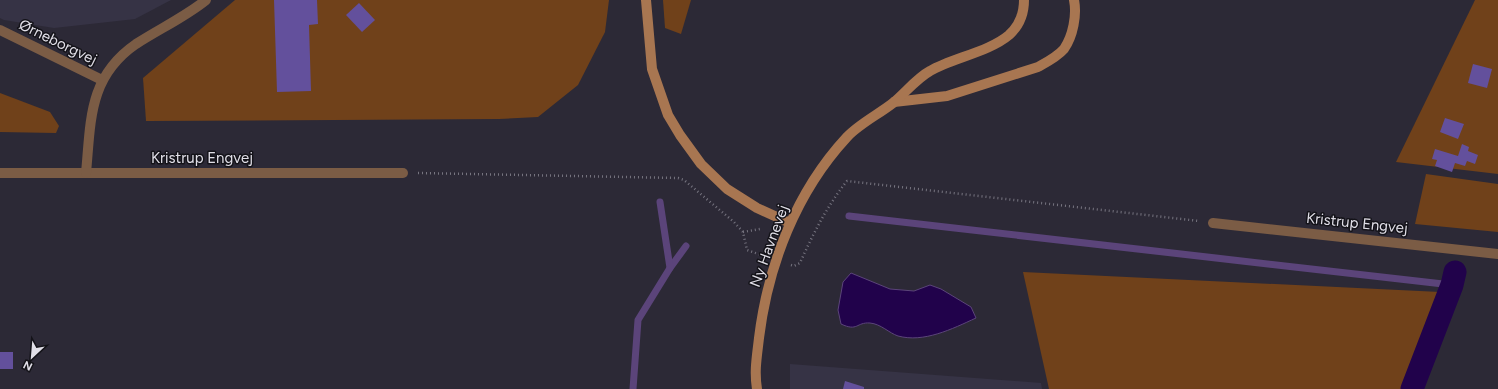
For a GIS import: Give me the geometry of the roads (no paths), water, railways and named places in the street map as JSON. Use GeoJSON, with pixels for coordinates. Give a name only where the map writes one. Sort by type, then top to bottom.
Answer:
{"type":"FeatureCollection","features":[{"type":"Feature","properties":{"kind":"street","name":"Ørneborgvej"},"geometry":{"type":"LineString","coordinates":[[86,173],[88,137],[93,107],[102,80],[116,61],[136,44],[206,0]]}},
{"type":"Feature","properties":{"kind":"street"},"geometry":{"type":"LineString","coordinates":[[646,0],[652,69],[668,115],[680,136],[701,164],[727,189],[757,208],[790,223]]}},
{"type":"Feature","properties":{"kind":"street","name":"Ny Havnevej"},"geometry":{"type":"LineString","coordinates":[[757,389],[755,374],[766,297],[790,223],[806,193],[830,157],[849,135],[894,102],[929,71],[998,42],[1009,34],[1018,25],[1022,14],[1024,0]]}},
{"type":"Feature","properties":{"kind":"street","name":"Ny Havnevej"},"geometry":{"type":"LineString","coordinates":[[894,102],[947,96],[1038,66],[1051,60],[1064,49],[1071,37],[1074,22],[1074,0]]}},
{"type":"Feature","properties":{"kind":"street","name":"Ørneborgvej"},"geometry":{"type":"LineString","coordinates":[[0,30],[102,80]]}},
{"type":"Feature","properties":{"kind":"street","name":"Kristrup Engvej"},"geometry":{"type":"LineString","coordinates":[[0,173],[403,173]]}},
{"type":"Feature","properties":{"kind":"street","name":"Kristrup Engvej"},"geometry":{"type":"LineString","coordinates":[[1213,223],[1498,254]]}},
{"type":"Feature","properties":{"kind":"waterway"},"geometry":{"type":"LineString","coordinates":[[633,389],[638,320],[670,268],[660,202]]}},
{"type":"Feature","properties":{"kind":"waterway"},"geometry":{"type":"LineString","coordinates":[[849,216],[1452,285]]}},
{"type":"Feature","properties":{"kind":"waterway"},"geometry":{"type":"LineString","coordinates":[[670,268],[686,246]]}},
{"type":"Feature","properties":{"kind":"waterway"},"geometry":{"type":"LineString","coordinates":[[1412,389],[1452,285],[1455,272]]}}]}
